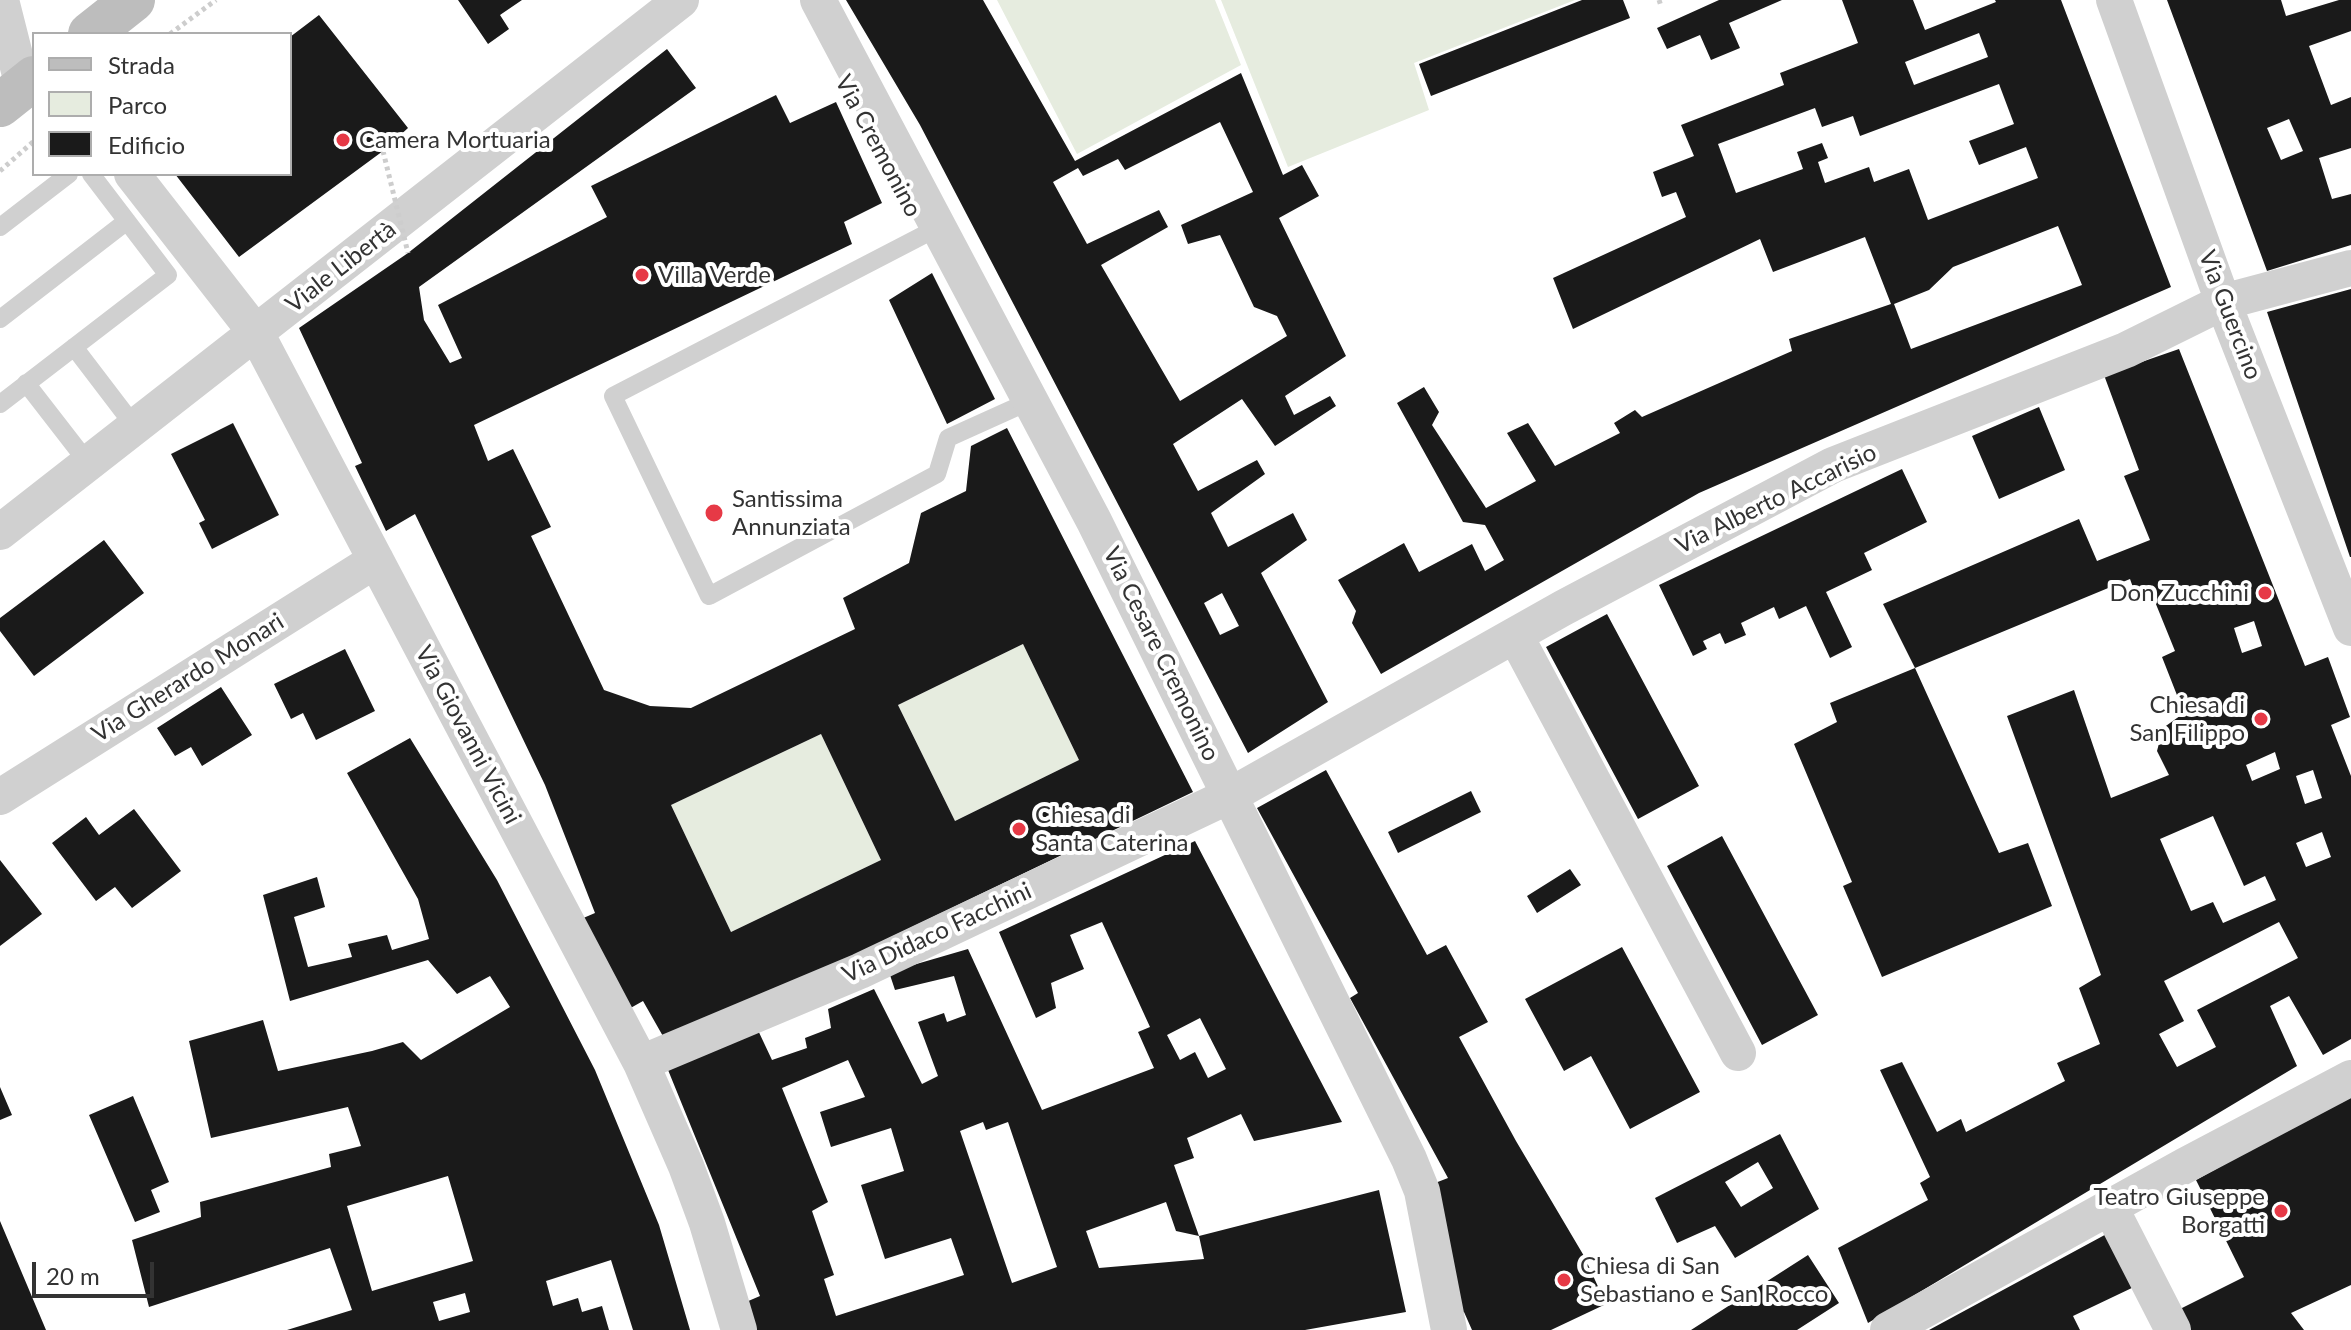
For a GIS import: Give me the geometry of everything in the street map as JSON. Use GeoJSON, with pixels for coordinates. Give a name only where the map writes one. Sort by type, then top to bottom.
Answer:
{"type":"FeatureCollection","features":[{"type":"Feature","properties":{"kind":"street"},"geometry":{"type":"LineString","coordinates":[[1,0],[19,90]]}},
{"type":"Feature","properties":{"kind":"street"},"geometry":{"type":"LineString","coordinates":[[93,32],[133,0]]}},
{"type":"Feature","properties":{"kind":"street","name":"Viale Libertà"},"geometry":{"type":"LineString","coordinates":[[0,532],[681,0]]}},
{"type":"Feature","properties":{"kind":"street","name":"Via Cremonino"},"geometry":{"type":"LineString","coordinates":[[802,0],[932,231],[949,280],[941,290]]}},
{"type":"Feature","properties":{"kind":"street","name":"Via Cesare Cremonino"},"geometry":{"type":"LineString","coordinates":[[818,0],[932,231],[1030,401],[1094,521],[1409,1159],[1422,1191],[1449,1330]]}},
{"type":"Feature","properties":{"kind":"street","name":"Via Guercino"},"geometry":{"type":"LineString","coordinates":[[2114,0],[2223,302],[2351,628]]}},
{"type":"Feature","properties":{"kind":"street","name":"Via Giovanni Vicini"},"geometry":{"type":"LineString","coordinates":[[134,176],[256,333],[641,1063],[702,1209],[739,1330]]}},
{"type":"Feature","properties":{"kind":"street","name":"Via Alberto Accarisio"},"geometry":{"type":"LineString","coordinates":[[1231,795],[1515,635],[1833,465],[2126,350],[2223,302],[2351,268]]}},
{"type":"Feature","properties":{"kind":"street","name":"Via Gherardo Monari"},"geometry":{"type":"LineString","coordinates":[[0,797],[376,560]]}},
{"type":"Feature","properties":{"kind":"street"},"geometry":{"type":"LineString","coordinates":[[1515,635],[1738,1053]]}},
{"type":"Feature","properties":{"kind":"street","name":"Via Didaco Facchini"},"geometry":{"type":"LineString","coordinates":[[641,1063],[860,971],[1231,795]]}},
{"type":"Feature","properties":{"kind":"street"},"geometry":{"type":"LineString","coordinates":[[1888,1330],[2351,1078]]}},
{"type":"Feature","properties":{"kind":"street"},"geometry":{"type":"LineString","coordinates":[[2110,1207],[2173,1330]]}},
{"type":"Feature","properties":{"kind":"lane"},"geometry":{"type":"LineString","coordinates":[[0,227],[66,176]]}},
{"type":"Feature","properties":{"kind":"lane"},"geometry":{"type":"LineString","coordinates":[[0,404],[168,275],[93,176]]}},
{"type":"Feature","properties":{"kind":"lane"},"geometry":{"type":"LineString","coordinates":[[0,319],[127,221]]}},
{"type":"Feature","properties":{"kind":"lane"},"geometry":{"type":"LineString","coordinates":[[932,231],[613,396],[709,596],[937,474],[948,438],[1030,401]]}},
{"type":"Feature","properties":{"kind":"lane"},"geometry":{"type":"LineString","coordinates":[[74,347],[135,427]]}},
{"type":"Feature","properties":{"kind":"lane"},"geometry":{"type":"LineString","coordinates":[[26,383],[88,463]]}},
{"type":"Feature","properties":{"kind":"path"},"geometry":{"type":"LineString","coordinates":[[173,32],[216,0]]}},
{"type":"Feature","properties":{"kind":"path"},"geometry":{"type":"LineString","coordinates":[[0,171],[32,143]]}},
{"type":"Feature","properties":{"kind":"path"},"geometry":{"type":"LineString","coordinates":[[383,151],[408,253]]}},
{"type":"Feature","properties":{"kind":"green space"},"geometry":{"type":"Polygon","coordinates":[[[997,0],[1215,0],[1241,65],[1077,154],[997,0]]]}},
{"type":"Feature","properties":{"kind":"green space"},"geometry":{"type":"Polygon","coordinates":[[[1221,0],[1575,0],[1414,63],[1429,110],[1288,167],[1221,0]]]}},
{"type":"Feature","properties":{"kind":"green space"},"geometry":{"type":"Polygon","coordinates":[[[1023,644],[1079,760],[955,821],[898,705],[1023,644]]]}},
{"type":"Feature","properties":{"kind":"green space"},"geometry":{"type":"Polygon","coordinates":[[[821,734],[881,860],[731,932],[671,805],[821,734]]]}},
{"type":"Feature","properties":{"kind":"building"},"geometry":{"type":"Polygon","coordinates":[[[458,0],[522,0],[500,15],[509,29],[488,44],[458,0]]]}},
{"type":"Feature","properties":{"kind":"building"},"geometry":{"type":"Polygon","coordinates":[[[846,0],[983,0],[1075,161],[1241,73],[1283,175],[1302,165],[1319,196],[1279,218],[1346,356],[1285,396],[1294,415],[1330,396],[1336,406],[1275,446],[1242,399],[1173,444],[1198,491],[1257,460],[1265,474],[1211,513],[1228,547],[1293,513],[1307,540],[1261,573],[1328,702],[1248,753],[920,125],[846,0]],[[1220,122],[1125,170],[1118,159],[1083,176],[1078,168],[1053,182],[1087,244],[1159,210],[1168,227],[1101,265],[1180,401],[1287,336],[1277,316],[1254,307],[1220,235],[1188,244],[1181,225],[1253,192],[1220,122]],[[1222,593],[1204,603],[1220,635],[1239,626],[1222,593]]]}},
{"type":"Feature","properties":{"kind":"building"},"geometry":{"type":"Polygon","coordinates":[[[1582,0],[1623,0],[1630,18],[1431,96],[1419,64],[1582,0]]]}},
{"type":"Feature","properties":{"kind":"building"},"geometry":{"type":"Polygon","coordinates":[[[1719,0],[1782,0],[1729,23],[1740,48],[1711,60],[1700,35],[1667,49],[1657,28],[1719,0]]]}},
{"type":"Feature","properties":{"kind":"building"},"geometry":{"type":"Polygon","coordinates":[[[1842,0],[1913,0],[1925,30],[1995,0],[2061,0],[2171,287],[1699,493],[1381,674],[1352,623],[1356,611],[1338,580],[1404,543],[1419,572],[1472,544],[1485,571],[1504,560],[1485,525],[1463,522],[1397,403],[1424,387],[1439,412],[1432,425],[1486,508],[1536,481],[1507,433],[1528,423],[1555,466],[1620,433],[1614,423],[1635,410],[1642,417],[1792,351],[1789,339],[1891,304],[1865,237],[1773,272],[1760,239],[1573,329],[1553,278],[1686,217],[1676,192],[1662,197],[1653,172],[1694,156],[1681,125],[1784,85],[1780,73],[1858,43],[1842,0]],[[1979,33],[1905,62],[1914,85],[1988,57],[1979,33]],[[1999,84],[1860,136],[1853,116],[1822,127],[1815,108],[1718,144],[1736,193],[1803,169],[1797,152],[1822,143],[1828,158],[1818,162],[1825,183],[1869,167],[1874,182],[1909,169],[1928,220],[2038,178],[2026,147],[1979,165],[1969,141],[2014,124],[1999,84]],[[2058,226],[1953,267],[1929,290],[1894,304],[1911,349],[2082,285],[2058,226]]]}},
{"type":"Feature","properties":{"kind":"building"},"geometry":{"type":"Polygon","coordinates":[[[2167,0],[2281,0],[2286,16],[2339,0],[2351,0],[2351,31],[2309,46],[2331,105],[2351,97],[2351,148],[2319,158],[2332,199],[2351,194],[2351,245],[2267,271],[2167,0]],[[2289,119],[2267,128],[2281,160],[2303,151],[2289,119]]]}},
{"type":"Feature","properties":{"kind":"building","name":"Camera Mortuaria"},"geometry":{"type":"Polygon","coordinates":[[[319,15],[408,128],[383,151],[239,257],[177,176],[292,176],[292,35],[319,15]]]}},
{"type":"Feature","properties":{"kind":"building","name":"Santissima Annunziata"},"geometry":{"type":"Polygon","coordinates":[[[667,49],[696,88],[419,287],[424,320],[450,363],[462,358],[438,305],[607,217],[591,186],[776,95],[790,123],[836,102],[882,203],[844,222],[852,244],[474,425],[488,461],[513,449],[551,527],[531,536],[604,690],[650,706],[691,708],[855,629],[843,598],[909,563],[921,513],[966,491],[971,446],[1007,428],[1193,792],[679,1039],[664,1038],[643,1001],[627,1010],[581,919],[595,913],[545,785],[415,514],[386,531],[355,466],[362,463],[299,328],[408,253],[667,49]],[[1023,644],[898,705],[955,821],[1079,760],[1023,644]],[[821,734],[671,805],[731,932],[881,860],[821,734]]]}},
{"type":"Feature","properties":{"kind":"building"},"geometry":{"type":"Polygon","coordinates":[[[932,273],[995,399],[947,424],[889,300],[932,273]]]}},
{"type":"Feature","properties":{"kind":"building"},"geometry":{"type":"Polygon","coordinates":[[[2351,289],[2351,557],[2350,557],[2267,312],[2351,289]]]}},
{"type":"Feature","properties":{"kind":"building"},"geometry":{"type":"Polygon","coordinates":[[[2179,349],[2305,666],[2328,657],[2350,717],[2331,725],[2351,776],[2351,1039],[2323,1055],[2289,996],[2270,1006],[2297,1066],[1868,1323],[1838,1248],[1928,1200],[1920,1183],[1930,1177],[1880,1070],[1902,1062],[1937,1132],[1961,1119],[1966,1132],[2065,1081],[2057,1063],[2100,1044],[2079,988],[2101,975],[2007,716],[2074,690],[2111,798],[2169,775],[2157,751],[2163,728],[2184,713],[2162,657],[2175,651],[2149,587],[2135,593],[2130,579],[1915,668],[1883,604],[2079,519],[2097,561],[2150,540],[2124,476],[2139,470],[2104,375],[2179,349]],[[2254,621],[2234,628],[2242,653],[2262,646],[2254,621]],[[2275,752],[2246,765],[2252,781],[2280,769],[2275,752]],[[2313,770],[2296,776],[2305,804],[2322,798],[2313,770]],[[2213,816],[2160,839],[2191,911],[2213,902],[2223,923],[2276,900],[2265,876],[2244,886],[2213,816]],[[2322,832],[2296,843],[2306,867],[2331,857],[2322,832]],[[2279,922],[2164,981],[2184,1021],[2159,1034],[2177,1067],[2216,1047],[2197,1010],[2298,958],[2279,922]]]}},
{"type":"Feature","properties":{"kind":"building"},"geometry":{"type":"Polygon","coordinates":[[[2039,407],[2065,470],[1999,499],[1972,436],[2039,407]]]}},
{"type":"Feature","properties":{"kind":"building"},"geometry":{"type":"Polygon","coordinates":[[[233,423],[279,515],[212,549],[199,523],[205,520],[171,454],[233,423]]]}},
{"type":"Feature","properties":{"kind":"building"},"geometry":{"type":"Polygon","coordinates":[[[1902,469],[1927,522],[1864,553],[1872,570],[1826,592],[1852,647],[1830,658],[1806,606],[1779,619],[1774,607],[1741,623],[1746,635],[1725,644],[1720,633],[1703,641],[1707,649],[1693,656],[1659,585],[1902,469]]]}},
{"type":"Feature","properties":{"kind":"building"},"geometry":{"type":"Polygon","coordinates":[[[104,540],[144,593],[34,676],[0,631],[0,618],[104,540]]]}},
{"type":"Feature","properties":{"kind":"building"},"geometry":{"type":"Polygon","coordinates":[[[1607,614],[1699,786],[1638,819],[1546,647],[1607,614]]]}},
{"type":"Feature","properties":{"kind":"building"},"geometry":{"type":"Polygon","coordinates":[[[345,649],[375,711],[316,740],[303,713],[291,719],[274,684],[345,649]]]}},
{"type":"Feature","properties":{"kind":"building"},"geometry":{"type":"Polygon","coordinates":[[[1915,668],[1999,853],[2028,843],[2052,906],[1882,977],[1843,886],[1852,882],[1794,744],[1837,722],[1830,703],[1915,668]]]}},
{"type":"Feature","properties":{"kind":"building"},"geometry":{"type":"Polygon","coordinates":[[[221,687],[252,735],[202,766],[191,747],[175,756],[157,728],[221,687]]]}},
{"type":"Feature","properties":{"kind":"building"},"geometry":{"type":"Polygon","coordinates":[[[410,738],[497,880],[595,1070],[659,1225],[690,1330],[633,1330],[611,1260],[546,1281],[553,1306],[578,1298],[582,1312],[602,1306],[609,1330],[287,1330],[352,1310],[330,1248],[149,1307],[132,1240],[201,1217],[200,1202],[331,1167],[329,1154],[361,1146],[348,1107],[211,1138],[189,1041],[263,1020],[278,1071],[403,1042],[421,1060],[510,1007],[490,976],[457,994],[428,960],[290,1001],[263,895],[317,877],[325,907],[294,917],[308,967],[352,957],[348,944],[387,935],[392,950],[429,939],[418,899],[347,773],[410,738]],[[448,1176],[347,1206],[372,1291],[473,1261],[448,1176]],[[465,1293],[433,1302],[439,1321],[470,1312],[465,1293]]]}},
{"type":"Feature","properties":{"kind":"building"},"geometry":{"type":"Polygon","coordinates":[[[1326,770],[1427,955],[1446,945],[1488,1022],[1459,1037],[1584,1256],[1606,1304],[1551,1330],[1472,1330],[1464,1312],[1457,1314],[1435,1183],[1448,1178],[1350,998],[1358,993],[1257,808],[1326,770]]]}},
{"type":"Feature","properties":{"kind":"building"},"geometry":{"type":"Polygon","coordinates":[[[1471,791],[1481,812],[1398,853],[1388,832],[1471,791]]]}},
{"type":"Feature","properties":{"kind":"building"},"geometry":{"type":"Polygon","coordinates":[[[134,809],[181,871],[132,908],[115,887],[96,901],[52,843],[86,817],[99,835],[134,809]]]}},
{"type":"Feature","properties":{"kind":"building"},"geometry":{"type":"Polygon","coordinates":[[[1722,836],[1818,1015],[1762,1045],[1667,866],[1722,836]]]}},
{"type":"Feature","properties":{"kind":"building"},"geometry":{"type":"Polygon","coordinates":[[[1195,841],[1342,1122],[1254,1141],[1241,1114],[1187,1138],[1194,1158],[1174,1165],[1199,1236],[1379,1190],[1406,1312],[1305,1330],[757,1330],[746,1302],[760,1296],[666,1065],[756,1026],[772,1060],[807,1048],[805,1038],[831,1028],[828,1009],[874,989],[922,1084],[938,1076],[918,1022],[944,1013],[947,1022],[966,1015],[954,976],[895,990],[889,972],[968,949],[1042,1110],[1154,1068],[1138,1032],[1150,1027],[1102,922],[1070,935],[1084,969],[1051,983],[1056,1008],[1036,1018],[999,932],[1195,841]],[[1200,1018],[1167,1035],[1180,1060],[1195,1052],[1208,1078],[1226,1069],[1200,1018]],[[848,1060],[782,1088],[828,1202],[812,1211],[834,1275],[824,1279],[836,1316],[964,1275],[951,1238],[885,1259],[861,1185],[904,1171],[891,1128],[831,1147],[820,1112],[865,1097],[848,1060]],[[983,1122],[960,1131],[1012,1283],[1057,1267],[1008,1122],[986,1130],[983,1122]],[[1166,1202],[1086,1231],[1099,1268],[1204,1259],[1199,1236],[1176,1231],[1166,1202]]]}},
{"type":"Feature","properties":{"kind":"building"},"geometry":{"type":"Polygon","coordinates":[[[0,860],[42,914],[0,946],[0,860]]]}},
{"type":"Feature","properties":{"kind":"building"},"geometry":{"type":"Polygon","coordinates":[[[1570,869],[1581,885],[1537,913],[1527,896],[1570,869]]]}},
{"type":"Feature","properties":{"kind":"building"},"geometry":{"type":"Polygon","coordinates":[[[1622,947],[1700,1092],[1630,1129],[1591,1056],[1564,1071],[1525,999],[1622,947]]]}},
{"type":"Feature","properties":{"kind":"building"},"geometry":{"type":"Polygon","coordinates":[[[0,1087],[12,1115],[0,1120],[0,1087]]]}},
{"type":"Feature","properties":{"kind":"building","name":"Teatro Giuseppe Borgatti"},"geometry":{"type":"Polygon","coordinates":[[[2351,1094],[2351,1285],[2291,1313],[2304,1330],[2180,1330],[2172,1313],[2244,1277],[2196,1180],[2351,1094]]]}},
{"type":"Feature","properties":{"kind":"building"},"geometry":{"type":"Polygon","coordinates":[[[133,1096],[169,1182],[151,1190],[160,1212],[135,1222],[89,1115],[133,1096]]]}},
{"type":"Feature","properties":{"kind":"building"},"geometry":{"type":"Polygon","coordinates":[[[1780,1134],[1819,1209],[1735,1258],[1715,1226],[1677,1243],[1655,1198],[1780,1134]],[[1758,1162],[1725,1182],[1741,1207],[1773,1188],[1758,1162]]]}},
{"type":"Feature","properties":{"kind":"building"},"geometry":{"type":"Polygon","coordinates":[[[0,1221],[46,1330],[0,1330],[0,1221]]]}},
{"type":"Feature","properties":{"kind":"building"},"geometry":{"type":"Polygon","coordinates":[[[2125,1224],[2157,1276],[2073,1316],[2080,1330],[1929,1330],[2125,1224]]]}},
{"type":"Feature","properties":{"kind":"building"},"geometry":{"type":"Polygon","coordinates":[[[1808,1255],[1839,1303],[1797,1330],[1691,1330],[1808,1255]]]}},
{"type":"Feature","properties":{"kind":"place","name":"Camera Mortuaria"},"geometry":{"type":"Point","coordinates":[343,140]}},
{"type":"Feature","properties":{"kind":"place","name":"Villa Verde"},"geometry":{"type":"Point","coordinates":[642,275]}},
{"type":"Feature","properties":{"kind":"place","name":"Santissima Annunziata"},"geometry":{"type":"Point","coordinates":[714,513]}},
{"type":"Feature","properties":{"kind":"place","name":"Don Zucchini"},"geometry":{"type":"Point","coordinates":[2265,593]}},
{"type":"Feature","properties":{"kind":"place","name":"Chiesa di San Filippo"},"geometry":{"type":"Point","coordinates":[2261,719]}},
{"type":"Feature","properties":{"kind":"place","name":"Chiesa di Santa Caterina"},"geometry":{"type":"Point","coordinates":[1019,829]}},
{"type":"Feature","properties":{"kind":"place","name":"Teatro Giuseppe Borgatti"},"geometry":{"type":"Point","coordinates":[2281,1211]}},
{"type":"Feature","properties":{"kind":"place","name":"Chiesa di San Sebastiano e San Rocco"},"geometry":{"type":"Point","coordinates":[1564,1280]}}]}
